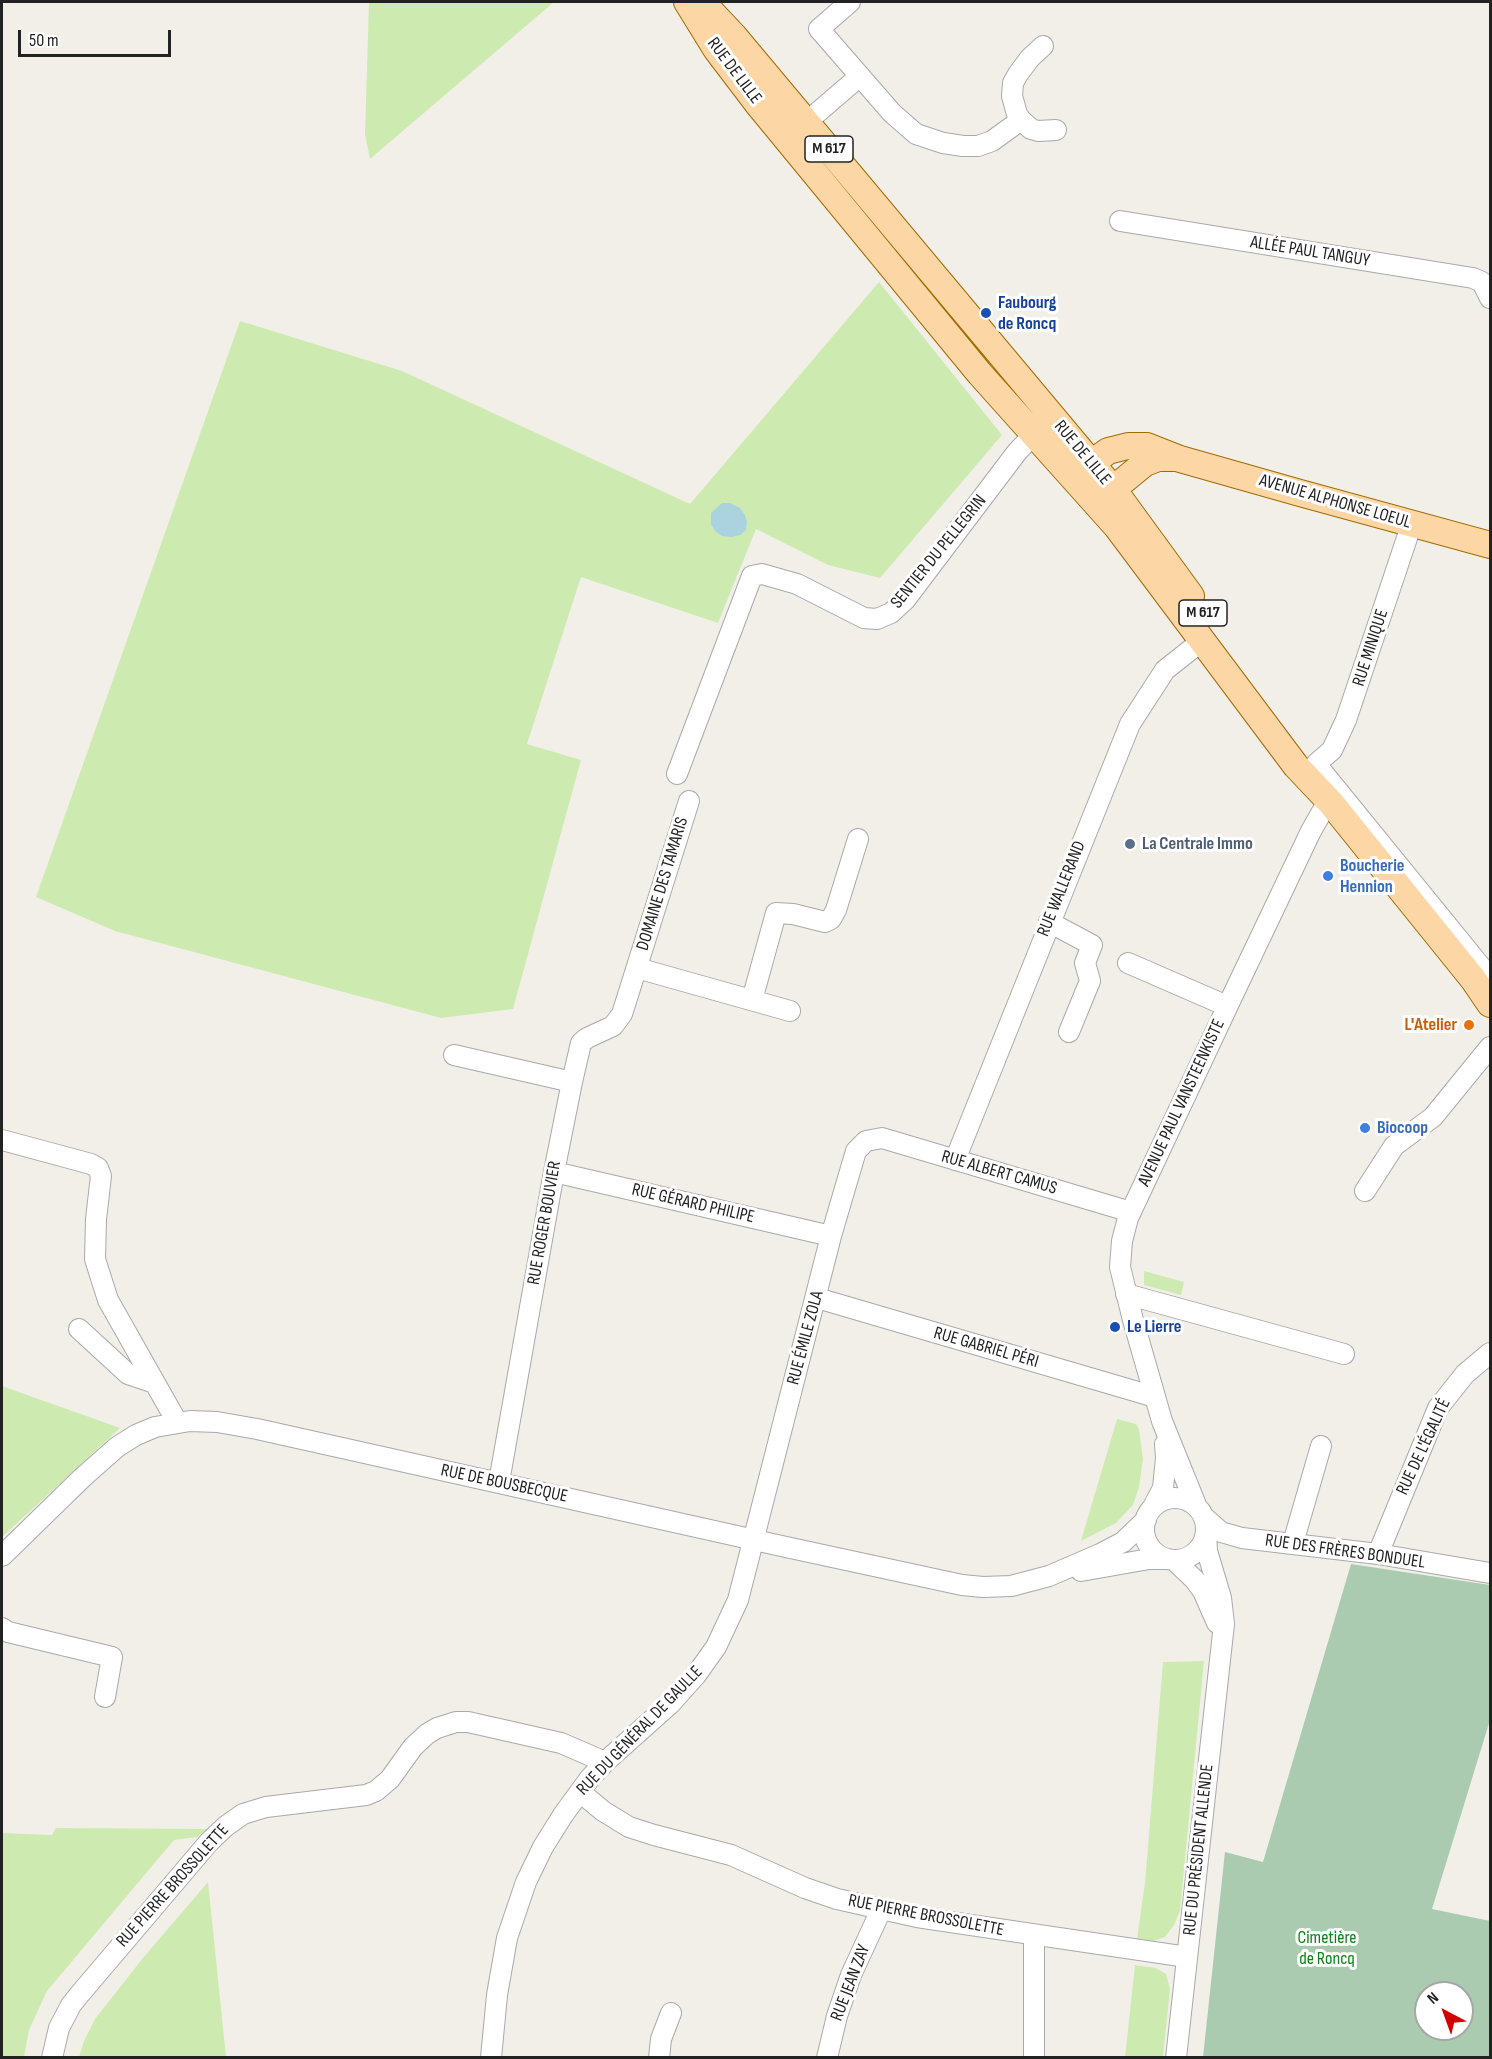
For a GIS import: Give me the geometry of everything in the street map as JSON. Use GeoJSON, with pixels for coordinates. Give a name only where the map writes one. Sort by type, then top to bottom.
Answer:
{"type":"FeatureCollection","features":[{"type":"Feature","properties":{"kind":"main road","name":"RUE DE LILLE"},"geometry":{"type":"LineString","coordinates":[[687,2],[723,59],[980,374],[1034,434],[1082,470]]}},
{"type":"Feature","properties":{"kind":"main road","name":"RUE DE LILLE"},"geometry":{"type":"LineString","coordinates":[[702,2],[734,36],[806,122],[1082,470],[1231,652],[1316,764],[1331,803]]}},
{"type":"Feature","properties":{"kind":"main road","name":"AVENUE ALPHONSE LOEUL"},"geometry":{"type":"LineString","coordinates":[[1082,470],[1108,451],[1134,446],[1152,447],[1180,459],[1491,545]]}},
{"type":"Feature","properties":{"kind":"main road","name":"AVENUE ALPHONSE LOEUL"},"geometry":{"type":"LineString","coordinates":[[1105,496],[1140,467],[1154,459],[1180,459]]}},
{"type":"Feature","properties":{"kind":"main road","name":"RUE DE LILLE"},"geometry":{"type":"LineString","coordinates":[[1105,496],[1203,640],[1296,766],[1331,803],[1485,984],[1491,1004]]}},
{"type":"Feature","properties":{"kind":"street"},"geometry":{"type":"LineString","coordinates":[[850,2],[819,29],[903,124],[916,134],[943,143],[978,146],[992,141],[1021,120]]}},
{"type":"Feature","properties":{"kind":"street"},"geometry":{"type":"LineString","coordinates":[[1043,46],[1023,66],[1013,83],[1012,96],[1021,120],[1031,129],[1056,130]]}},
{"type":"Feature","properties":{"kind":"street"},"geometry":{"type":"LineString","coordinates":[[786,138],[860,76]]}},
{"type":"Feature","properties":{"kind":"street","name":"ALLÉE PAUL TANGUY"},"geometry":{"type":"LineString","coordinates":[[1120,221],[1473,278],[1482,282],[1491,298]]}},
{"type":"Feature","properties":{"kind":"street","name":"SENTIER DU PELLEGRIN"},"geometry":{"type":"LineString","coordinates":[[677,774],[752,576],[762,574],[797,584],[864,618],[877,619],[891,613],[905,600],[1017,452],[1034,434]]}},
{"type":"Feature","properties":{"kind":"street","name":"RUE MINIQUE"},"geometry":{"type":"LineString","coordinates":[[1316,764],[1332,750],[1346,720],[1412,523]]}},
{"type":"Feature","properties":{"kind":"street","name":"RUE WALLERAND"},"geometry":{"type":"LineString","coordinates":[[955,1160],[1130,724],[1165,670],[1203,640]]}},
{"type":"Feature","properties":{"kind":"street"},"geometry":{"type":"LineString","coordinates":[[1316,764],[1485,984]]}},
{"type":"Feature","properties":{"kind":"street","name":"DOMAINE DES TAMARIS"},"geometry":{"type":"LineString","coordinates":[[572,1082],[579,1048],[584,1040],[613,1026],[620,1019],[689,801]]}},
{"type":"Feature","properties":{"kind":"street","name":"AVENUE PAUL VANSTEENKISTE"},"geometry":{"type":"LineString","coordinates":[[1202,1519],[1162,1421],[1126,1294],[1120,1266],[1123,1233],[1227,1006],[1311,831],[1323,810],[1331,803]]}},
{"type":"Feature","properties":{"kind":"street"},"geometry":{"type":"LineString","coordinates":[[752,1000],[776,914],[793,914],[825,922],[831,919],[836,910],[858,839]]}},
{"type":"Feature","properties":{"kind":"street"},"geometry":{"type":"LineString","coordinates":[[1049,922],[1092,945],[1085,963],[1090,981],[1069,1032]]}},
{"type":"Feature","properties":{"kind":"street"},"geometry":{"type":"LineString","coordinates":[[1128,963],[1227,1006]]}},
{"type":"Feature","properties":{"kind":"street","name":"DOMAINE DES TAMARIS"},"geometry":{"type":"LineString","coordinates":[[637,968],[790,1011]]}},
{"type":"Feature","properties":{"kind":"street"},"geometry":{"type":"LineString","coordinates":[[1365,1191],[1394,1146],[1433,1117],[1491,1047]]}},
{"type":"Feature","properties":{"kind":"street"},"geometry":{"type":"LineString","coordinates":[[454,1055],[572,1082]]}},
{"type":"Feature","properties":{"kind":"street","name":"RUE ROGER BOUVIER"},"geometry":{"type":"LineString","coordinates":[[499,1482],[572,1082]]}},
{"type":"Feature","properties":{"kind":"street","name":"RUE ALBERT CAMUS"},"geometry":{"type":"LineString","coordinates":[[866,1141],[882,1138],[1131,1212]]}},
{"type":"Feature","properties":{"kind":"street"},"geometry":{"type":"LineString","coordinates":[[2,1140],[91,1164],[98,1168],[101,1176],[96,1219],[95,1259],[108,1300],[177,1422]]}},
{"type":"Feature","properties":{"kind":"street","name":"RUE ÉMILE ZOLA"},"geometry":{"type":"LineString","coordinates":[[753,1540],[853,1155],[866,1141]]}},
{"type":"Feature","properties":{"kind":"street","name":"RUE GÉRARD PHILIPE"},"geometry":{"type":"LineString","coordinates":[[554,1172],[831,1236]]}},
{"type":"Feature","properties":{"kind":"street"},"geometry":{"type":"LineString","coordinates":[[1126,1294],[1344,1354]]}},
{"type":"Feature","properties":{"kind":"street","name":"RUE GABRIEL PÉRI"},"geometry":{"type":"LineString","coordinates":[[817,1298],[1155,1397]]}},
{"type":"Feature","properties":{"kind":"street"},"geometry":{"type":"LineString","coordinates":[[79,1329],[128,1374],[155,1383]]}},
{"type":"Feature","properties":{"kind":"street","name":"RUE DE L'ÉGALITÉ"},"geometry":{"type":"LineString","coordinates":[[1378,1554],[1438,1408],[1465,1374],[1491,1353]]}},
{"type":"Feature","properties":{"kind":"street","name":"RUE DE BOUSBECQUE"},"geometry":{"type":"LineString","coordinates":[[2,1556],[117,1447],[144,1431],[177,1422],[205,1421],[238,1425],[962,1585],[1000,1587],[1024,1584],[1049,1576],[1118,1545],[1136,1532],[1150,1513]]}},
{"type":"Feature","properties":{"kind":"street","name":"AVENUE PAUL VANSTEENKISTE"},"geometry":{"type":"LineString","coordinates":[[1150,1513],[1163,1488],[1165,1474],[1166,1458],[1162,1421]]}},
{"type":"Feature","properties":{"kind":"street"},"geometry":{"type":"LineString","coordinates":[[1293,1544],[1321,1446]]}},
{"type":"Feature","properties":{"kind":"street"},"geometry":{"type":"LineString","coordinates":[[1177,1498],[1187,1500],[1202,1519],[1203,1543],[1193,1554],[1184,1559],[1172,1560],[1155,1553],[1145,1535],[1150,1513],[1162,1501],[1177,1498]]}},
{"type":"Feature","properties":{"kind":"street","name":"RUE DES FRÈRES BONDUEL"},"geometry":{"type":"LineString","coordinates":[[1202,1519],[1230,1535],[1378,1554],[1491,1573]]}},
{"type":"Feature","properties":{"kind":"street","name":"RUE DU PRÉSIDENT ALLENDE"},"geometry":{"type":"LineString","coordinates":[[1176,2058],[1224,1611],[1207,1551],[1202,1519]]}},
{"type":"Feature","properties":{"kind":"street","name":"RUE DU GÉNÉRAL DE GAULLE"},"geometry":{"type":"LineString","coordinates":[[491,2058],[497,1995],[512,1919],[543,1847],[563,1815],[605,1762],[671,1703],[711,1655],[725,1631],[738,1600],[753,1540]]}},
{"type":"Feature","properties":{"kind":"street","name":"RUE DE BOUSBECQUE"},"geometry":{"type":"LineString","coordinates":[[1049,1576],[1139,1561],[1172,1560]]}},
{"type":"Feature","properties":{"kind":"street","name":"RUE DU PRÉSIDENT ALLENDE"},"geometry":{"type":"LineString","coordinates":[[1172,1560],[1194,1579],[1209,1602],[1215,1616],[1221,1643]]}},
{"type":"Feature","properties":{"kind":"street"},"geometry":{"type":"LineString","coordinates":[[2,1628],[16,1634],[112,1657],[105,1696]]}},
{"type":"Feature","properties":{"kind":"street","name":"RUE PIERRE BROSSOLETTE"},"geometry":{"type":"LineString","coordinates":[[52,2058],[59,2028],[71,2005],[209,1842],[226,1826],[243,1815],[266,1807],[366,1795],[376,1791],[390,1779],[413,1746],[437,1728],[456,1722],[468,1722],[561,1743],[605,1762]]}},
{"type":"Feature","properties":{"kind":"street","name":"RUE PIERRE BROSSOLETTE"},"geometry":{"type":"LineString","coordinates":[[580,1792],[603,1811],[629,1827],[724,1853],[745,1860],[805,1888],[881,1910],[1187,1957]]}},
{"type":"Feature","properties":{"kind":"street","name":"RUE JEAN ZAY"},"geometry":{"type":"LineString","coordinates":[[827,2058],[850,1975],[881,1910]]}},
{"type":"Feature","properties":{"kind":"street"},"geometry":{"type":"LineString","coordinates":[[1034,1935],[1034,2058]]}},
{"type":"Feature","properties":{"kind":"street"},"geometry":{"type":"LineString","coordinates":[[659,2058],[661,2039],[671,2013]]}},
{"type":"Feature","properties":{"kind":"green space"},"geometry":{"type":"Polygon","coordinates":[[[369,2],[554,2],[370,159],[365,134],[369,2]]]}},
{"type":"Feature","properties":{"kind":"green space"},"geometry":{"type":"Polygon","coordinates":[[[879,282],[1002,435],[880,578],[828,565],[756,529],[718,623],[581,577],[527,744],[581,760],[513,1009],[441,1018],[115,931],[36,897],[240,321],[402,371],[690,504],[879,282]]]}},
{"type":"Feature","properties":{"kind":"green space"},"geometry":{"type":"Polygon","coordinates":[[[1144,1271],[1184,1282],[1181,1295],[1144,1285],[1144,1271]]]}},
{"type":"Feature","properties":{"kind":"green space"},"geometry":{"type":"Polygon","coordinates":[[[2,1386],[120,1428],[2,1537],[2,1386]]]}},
{"type":"Feature","properties":{"kind":"green space"},"geometry":{"type":"Polygon","coordinates":[[[1117,1419],[1136,1424],[1139,1429],[1143,1459],[1139,1487],[1133,1505],[1116,1523],[1081,1541],[1117,1419]]]}},
{"type":"Feature","properties":{"kind":"green space","name":"Cimetière de Roncq"},"geometry":{"type":"Polygon","coordinates":[[[1351,1564],[1490,1585],[1490,1720],[1432,1909],[1490,1921],[1490,2057],[1203,2057],[1225,1852],[1263,1862],[1351,1564]]]}},
{"type":"Feature","properties":{"kind":"green space"},"geometry":{"type":"Polygon","coordinates":[[[1204,1661],[1180,1911],[1165,1937],[1154,1941],[1137,1939],[1145,1883],[1163,1662],[1204,1661]]]}},
{"type":"Feature","properties":{"kind":"green space"},"geometry":{"type":"Polygon","coordinates":[[[56,1828],[207,1829],[197,1837],[174,1840],[47,1991],[29,2030],[24,2057],[2,2057],[2,1833],[52,1835],[56,1828]]]}},
{"type":"Feature","properties":{"kind":"green space"},"geometry":{"type":"Polygon","coordinates":[[[208,1882],[226,2057],[79,2057],[95,2019],[208,1882]]]}},
{"type":"Feature","properties":{"kind":"green space"},"geometry":{"type":"Polygon","coordinates":[[[1135,1965],[1156,1968],[1166,1974],[1170,1989],[1163,2057],[1125,2057],[1135,1965]]]}},
{"type":"Feature","properties":{"kind":"water"},"geometry":{"type":"Polygon","coordinates":[[[722,503],[730,503],[740,508],[745,515],[746,530],[740,535],[722,536],[711,524],[711,513],[722,503]]]}},
{"type":"Feature","properties":{"kind":"place","name":"Faubourg de Roncq"},"geometry":{"type":"Point","coordinates":[986,313]}},
{"type":"Feature","properties":{"kind":"place","name":"La Centrale Immo"},"geometry":{"type":"Point","coordinates":[1130,844]}},
{"type":"Feature","properties":{"kind":"place","name":"Boucherie Hennion"},"geometry":{"type":"Point","coordinates":[1328,876]}},
{"type":"Feature","properties":{"kind":"place","name":"L'Atelier"},"geometry":{"type":"Point","coordinates":[1469,1025]}},
{"type":"Feature","properties":{"kind":"place","name":"Biocoop"},"geometry":{"type":"Point","coordinates":[1365,1128]}},
{"type":"Feature","properties":{"kind":"place","name":"Le Lierre"},"geometry":{"type":"Point","coordinates":[1115,1327]}}]}
